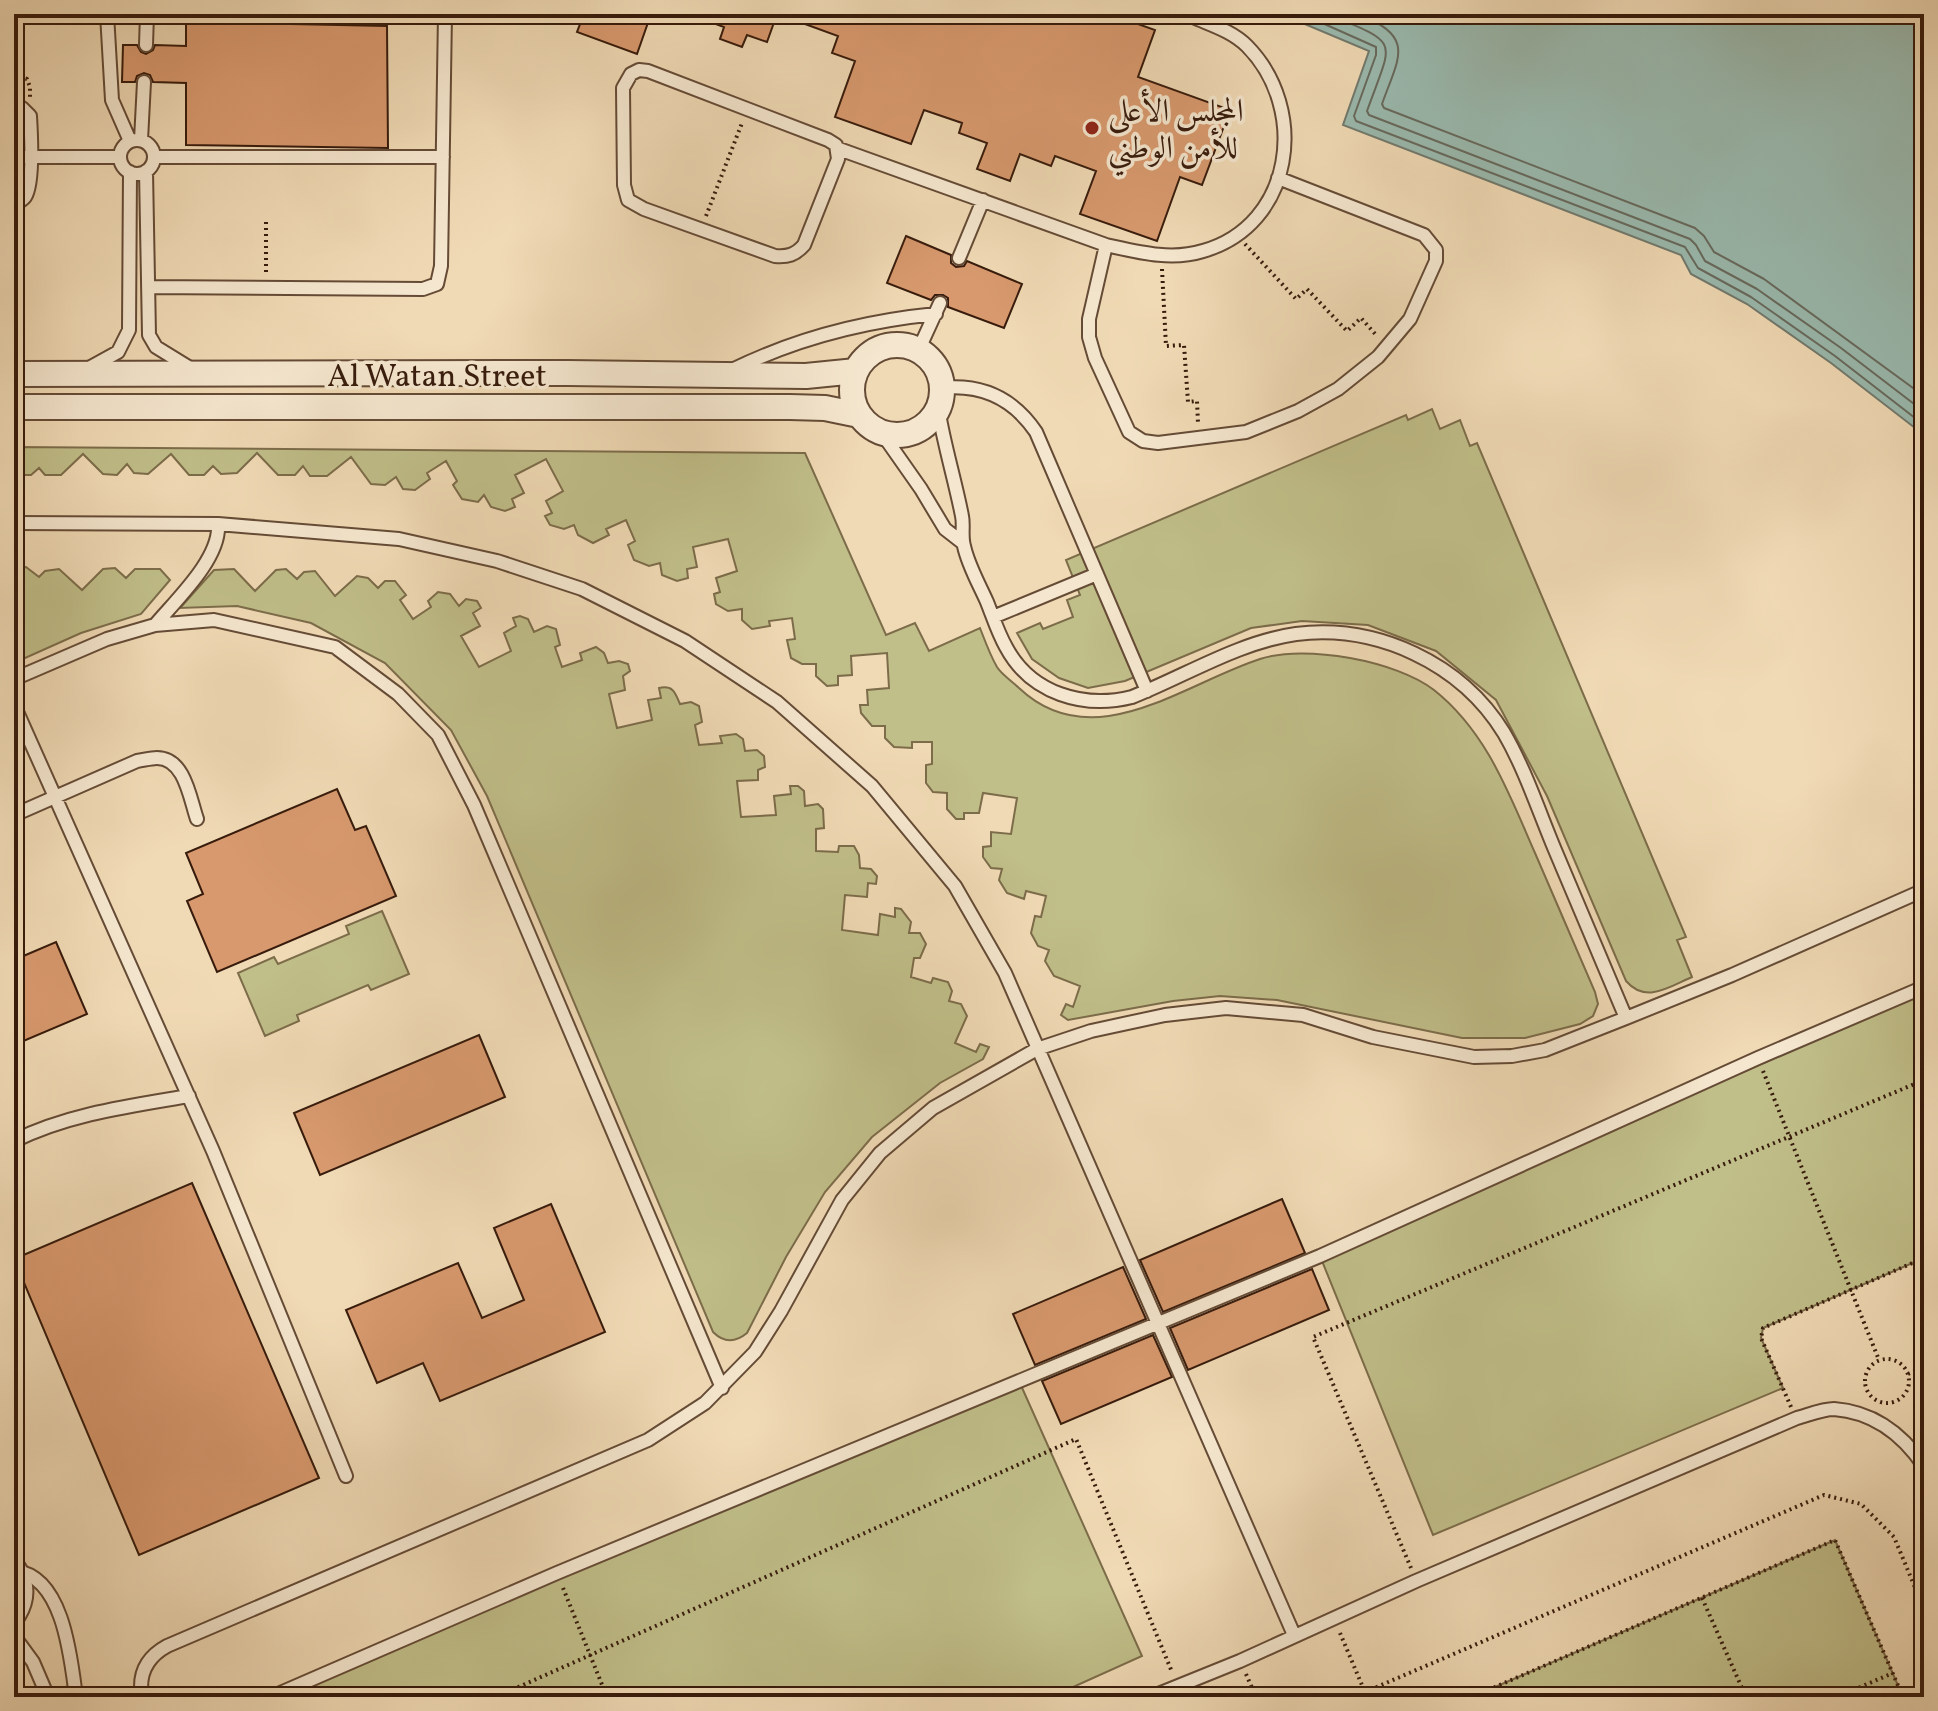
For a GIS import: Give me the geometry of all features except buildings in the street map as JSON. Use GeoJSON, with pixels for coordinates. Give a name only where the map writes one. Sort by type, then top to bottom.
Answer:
{"type":"FeatureCollection","features":[{"type":"Feature","properties":{"kind":"street"},"geometry":{"type":"LineString","coordinates":[[901,346],[918,351],[937,371],[940,398],[927,424],[910,433],[890,435],[872,428],[859,415],[852,398],[856,371],[867,357],[883,348],[901,346]]}},
{"type":"Feature","properties":{"kind":"street","name":"Al Watan Street"},"geometry":{"type":"LineString","coordinates":[[14,374],[568,373],[719,376],[823,375],[856,371]]}},
{"type":"Feature","properties":{"kind":"street","name":"Al Watan Street"},"geometry":{"type":"LineString","coordinates":[[14,407],[790,407],[825,408],[859,415]]}},
{"type":"Feature","properties":{"kind":"street"},"geometry":{"type":"LineString","coordinates":[[14,1613],[21,1595],[15,1570]]}},
{"type":"Feature","properties":{"kind":"lane"},"geometry":{"type":"LineString","coordinates":[[107,14],[112,100],[136,141],[150,146],[154,157],[146,171],[148,327],[152,341],[162,352],[199,374]]}},
{"type":"Feature","properties":{"kind":"lane"},"geometry":{"type":"LineString","coordinates":[[146,45],[147,14]]}},
{"type":"Feature","properties":{"kind":"lane"},"geometry":{"type":"LineString","coordinates":[[148,287],[431,288],[441,276],[445,14]]}},
{"type":"Feature","properties":{"kind":"lane"},"geometry":{"type":"LineString","coordinates":[[839,149],[838,159],[804,245],[791,256],[775,256],[644,209],[628,200],[624,185],[625,81],[639,70],[648,71],[833,142],[839,149],[1106,245],[1151,256],[1203,251],[1244,231],[1252,221],[1278,178],[1286,146],[1283,110],[1271,76],[1246,45],[1225,30],[1193,17]]}},
{"type":"Feature","properties":{"kind":"lane"},"geometry":{"type":"LineString","coordinates":[[136,141],[144,82]]}},
{"type":"Feature","properties":{"kind":"lane"},"geometry":{"type":"LineString","coordinates":[[14,108],[22,108],[30,116],[31,157],[28,190],[24,199],[14,204]]}},
{"type":"Feature","properties":{"kind":"lane"},"geometry":{"type":"LineString","coordinates":[[136,141],[123,147],[120,157],[123,166],[130,172],[146,171]]}},
{"type":"Feature","properties":{"kind":"lane"},"geometry":{"type":"LineString","coordinates":[[14,157],[120,157]]}},
{"type":"Feature","properties":{"kind":"lane"},"geometry":{"type":"LineString","coordinates":[[154,157],[443,157]]}},
{"type":"Feature","properties":{"kind":"lane"},"geometry":{"type":"LineString","coordinates":[[80,374],[113,356],[128,335],[130,172]]}},
{"type":"Feature","properties":{"kind":"lane"},"geometry":{"type":"LineString","coordinates":[[1106,245],[1089,319],[1089,337],[1095,358],[1129,432],[1143,441],[1158,443],[1246,432],[1298,411],[1338,389],[1387,346],[1410,319],[1436,261],[1436,250],[1424,235],[1278,178]]}},
{"type":"Feature","properties":{"kind":"lane"},"geometry":{"type":"LineString","coordinates":[[959,258],[983,200]]}},
{"type":"Feature","properties":{"kind":"lane"},"geometry":{"type":"LineString","coordinates":[[719,376],[776,350],[824,333],[938,309],[918,351]]}},
{"type":"Feature","properties":{"kind":"lane"},"geometry":{"type":"LineString","coordinates":[[1147,691],[1043,446],[1027,419],[1016,407],[989,392],[958,387],[940,398],[962,516],[963,543],[1015,661],[1038,683],[1067,697],[1100,702],[1124,699],[1147,691],[1248,646],[1320,633],[1392,644],[1436,665],[1474,695],[1504,734],[1626,1018]]}},
{"type":"Feature","properties":{"kind":"lane"},"geometry":{"type":"LineString","coordinates":[[881,432],[945,529],[963,543]]}},
{"type":"Feature","properties":{"kind":"lane"},"geometry":{"type":"LineString","coordinates":[[932,507],[957,495]]}},
{"type":"Feature","properties":{"kind":"lane"},"geometry":{"type":"LineString","coordinates":[[14,523],[218,524],[399,539],[497,561],[582,589],[685,641],[777,702],[872,786],[955,886],[1005,973],[1294,1635]]}},
{"type":"Feature","properties":{"kind":"lane"},"geometry":{"type":"LineString","coordinates":[[155,625],[211,555],[218,540],[218,524]]}},
{"type":"Feature","properties":{"kind":"lane"},"geometry":{"type":"LineString","coordinates":[[993,617],[1097,574]]}},
{"type":"Feature","properties":{"kind":"lane"},"geometry":{"type":"LineString","coordinates":[[14,679],[107,639],[155,625],[214,620],[335,647],[398,694],[438,735],[474,805],[722,1388]]}},
{"type":"Feature","properties":{"kind":"lane"},"geometry":{"type":"LineString","coordinates":[[14,705],[189,1096],[346,1476]]}},
{"type":"Feature","properties":{"kind":"lane"},"geometry":{"type":"LineString","coordinates":[[14,815],[137,761],[157,758],[174,765],[181,774],[197,819]]}},
{"type":"Feature","properties":{"kind":"lane"},"geometry":{"type":"LineString","coordinates":[[142,1697],[144,1667],[167,1646],[648,1440],[687,1417],[722,1388],[769,1332],[842,1200],[880,1153],[933,1108],[1037,1049],[1091,1031],[1165,1015],[1226,1008],[1303,1015],[1373,1037],[1474,1057],[1512,1056],[1545,1050],[1626,1018],[1924,890]]}},
{"type":"Feature","properties":{"kind":"lane"},"geometry":{"type":"LineString","coordinates":[[271,1697],[557,1573],[1320,1256],[1758,1058],[1924,987]]}},
{"type":"Feature","properties":{"kind":"lane"},"geometry":{"type":"LineString","coordinates":[[14,1141],[89,1114],[189,1096]]}},
{"type":"Feature","properties":{"kind":"lane"},"geometry":{"type":"LineString","coordinates":[[1151,1697],[1797,1418],[1833,1409],[1876,1419],[1908,1443],[1924,1466]]}},
{"type":"Feature","properties":{"kind":"lane"},"geometry":{"type":"LineString","coordinates":[[15,1570],[39,1581],[57,1610],[68,1642],[76,1694],[57,1697]]}},
{"type":"Feature","properties":{"kind":"lane"},"geometry":{"type":"LineString","coordinates":[[14,1636],[33,1662],[48,1697]]}},
{"type":"Feature","properties":{"kind":"path"},"geometry":{"type":"LineString","coordinates":[[701,229],[747,108]]}},
{"type":"Feature","properties":{"kind":"path"},"geometry":{"type":"LineString","coordinates":[[266,222],[266,287]]}},
{"type":"Feature","properties":{"kind":"path"},"geometry":{"type":"LineString","coordinates":[[1236,235],[1296,299],[1307,289],[1347,331],[1361,318],[1387,346]]}},
{"type":"Feature","properties":{"kind":"path"},"geometry":{"type":"LineString","coordinates":[[1161,255],[1166,346],[1184,345],[1188,402],[1197,401],[1198,438]]}},
{"type":"Feature","properties":{"kind":"path"},"geometry":{"type":"LineString","coordinates":[[1758,1058],[1879,1360]]}},
{"type":"Feature","properties":{"kind":"path"},"geometry":{"type":"LineString","coordinates":[[1416,1581],[1313,1337],[1924,1080]]}},
{"type":"Feature","properties":{"kind":"path"},"geometry":{"type":"LineString","coordinates":[[1797,1418],[1761,1338],[1761,1331],[1766,1326],[1924,1258]]}},
{"type":"Feature","properties":{"kind":"path"},"geometry":{"type":"LineString","coordinates":[[1879,1360],[1900,1363],[1908,1374],[1908,1389],[1899,1400],[1884,1403],[1877,1401],[1867,1391],[1868,1370],[1879,1360]]}},
{"type":"Feature","properties":{"kind":"path"},"geometry":{"type":"LineString","coordinates":[[1908,1374],[1924,1367]]}},
{"type":"Feature","properties":{"kind":"path"},"geometry":{"type":"LineString","coordinates":[[496,1697],[1076,1439],[1177,1685]]}},
{"type":"Feature","properties":{"kind":"path"},"geometry":{"type":"LineString","coordinates":[[1333,1618],[1366,1694],[1824,1495],[1861,1504],[1894,1537],[1924,1609]]}},
{"type":"Feature","properties":{"kind":"path"},"geometry":{"type":"LineString","coordinates":[[1472,1697],[1835,1540],[1903,1697]]}},
{"type":"Feature","properties":{"kind":"path"},"geometry":{"type":"LineString","coordinates":[[557,1573],[607,1697]]}},
{"type":"Feature","properties":{"kind":"path"},"geometry":{"type":"LineString","coordinates":[[1702,1598],[1746,1697]]}},
{"type":"Feature","properties":{"kind":"path"},"geometry":{"type":"LineString","coordinates":[[1240,1661],[1256,1697]]}},
{"type":"Feature","properties":{"kind":"path"},"geometry":{"type":"LineString","coordinates":[[1837,1697],[1893,1673]]}},
{"type":"Feature","properties":{"kind":"shaded area"},"geometry":{"type":"Polygon","coordinates":[[[1432,409],[1440,429],[1460,420],[1470,446],[1477,443],[1686,937],[1677,940],[1692,977],[1666,989],[1642,991],[1626,981],[1547,796],[1496,700],[1436,651],[1368,625],[1302,621],[1251,628],[1125,681],[1088,688],[1059,678],[1032,659],[1017,633],[1040,623],[1043,629],[1073,617],[1067,600],[1080,595],[1066,560],[1406,415],[1408,420],[1432,409]]]}},
{"type":"Feature","properties":{"kind":"shaded area"},"geometry":{"type":"Polygon","coordinates":[[[14,447],[805,453],[886,635],[915,623],[929,651],[980,628],[999,670],[1047,708],[1077,717],[1107,716],[1169,698],[1260,659],[1301,653],[1375,663],[1418,680],[1434,690],[1468,725],[1495,765],[1598,1004],[1593,1016],[1580,1024],[1525,1038],[1462,1038],[1277,1000],[1220,996],[1068,1020],[1061,1015],[1066,1004],[1073,1007],[1080,986],[1054,976],[1045,961],[1049,950],[1038,946],[1031,933],[1035,916],[1041,917],[1046,896],[1026,891],[1024,899],[1007,893],[999,880],[1002,869],[991,868],[983,857],[983,847],[991,846],[991,832],[1011,834],[1017,798],[983,793],[979,813],[964,813],[964,819],[956,819],[947,809],[947,793],[933,792],[926,783],[926,765],[932,764],[932,742],[912,742],[912,748],[894,747],[885,738],[885,726],[872,726],[861,713],[860,705],[868,705],[867,690],[889,688],[887,653],[851,656],[852,675],[838,676],[838,685],[827,686],[816,676],[816,664],[802,664],[791,658],[787,640],[795,639],[792,618],[769,621],[770,626],[752,629],[742,620],[742,609],[728,611],[716,604],[714,594],[720,592],[716,578],[737,571],[728,539],[693,547],[697,567],[687,569],[688,578],[677,581],[662,575],[660,563],[649,566],[634,560],[628,545],[635,541],[626,520],[606,529],[609,535],[593,543],[578,535],[574,525],[564,529],[550,525],[545,516],[552,513],[546,501],[563,491],[546,459],[515,475],[524,493],[512,499],[515,507],[505,511],[491,507],[484,495],[478,502],[462,499],[453,485],[457,481],[446,461],[427,473],[430,479],[415,490],[403,489],[396,477],[385,485],[371,484],[351,457],[327,476],[310,476],[303,466],[295,475],[278,475],[257,453],[237,473],[221,474],[213,466],[204,475],[189,475],[171,454],[148,474],[134,473],[127,464],[117,475],[103,474],[83,454],[61,475],[45,475],[39,468],[31,475],[14,475],[14,447]]]}},
{"type":"Feature","properties":{"kind":"shaded area"},"geometry":{"type":"Polygon","coordinates":[[[26,567],[39,577],[45,571],[59,569],[82,590],[103,569],[115,568],[126,578],[135,569],[160,569],[170,580],[141,614],[81,633],[14,663],[14,569],[26,567]]]}},
{"type":"Feature","properties":{"kind":"shaded area"},"geometry":{"type":"Polygon","coordinates":[[[234,569],[255,591],[276,570],[286,569],[297,579],[304,572],[315,571],[335,596],[357,576],[368,578],[378,588],[385,581],[395,581],[406,595],[400,600],[413,619],[431,607],[428,601],[438,592],[450,594],[459,606],[466,599],[477,601],[481,608],[473,613],[480,626],[461,636],[479,667],[511,651],[504,633],[516,626],[513,618],[520,616],[528,619],[534,632],[547,626],[556,629],[560,645],[555,647],[562,667],[582,660],[580,653],[596,647],[604,653],[608,663],[619,661],[628,664],[630,671],[623,676],[625,690],[609,694],[617,728],[652,720],[648,700],[661,698],[659,688],[667,688],[675,693],[680,704],[691,702],[699,706],[702,722],[695,725],[699,745],[722,743],[720,736],[736,734],[743,739],[745,751],[757,750],[764,756],[765,767],[758,770],[758,780],[737,781],[741,817],[776,815],[774,796],[791,794],[790,786],[798,786],[804,791],[805,806],[818,804],[823,809],[824,828],[816,829],[816,851],[838,852],[839,846],[854,846],[859,855],[860,868],[871,869],[877,876],[876,884],[868,883],[867,897],[845,895],[842,930],[878,935],[880,914],[895,917],[895,908],[901,909],[911,922],[909,933],[920,933],[926,944],[920,958],[914,958],[911,977],[931,983],[933,978],[948,982],[952,991],[949,1001],[961,1004],[967,1016],[955,1043],[976,1052],[980,1044],[989,1047],[983,1059],[940,1083],[872,1137],[825,1192],[743,1336],[725,1340],[713,1332],[487,796],[451,730],[385,663],[311,623],[237,606],[180,608],[214,570],[234,569]]]}},
{"type":"Feature","properties":{"kind":"shaded area"},"geometry":{"type":"Polygon","coordinates":[[[382,911],[409,974],[371,990],[368,985],[297,1015],[299,1021],[265,1036],[238,973],[274,957],[278,964],[349,934],[346,926],[382,911]]]}},
{"type":"Feature","properties":{"kind":"shaded area"},"geometry":{"type":"Polygon","coordinates":[[[1924,990],[1924,1258],[1763,1328],[1761,1338],[1783,1388],[1433,1535],[1320,1256],[1924,990]]]}},
{"type":"Feature","properties":{"kind":"shaded area"},"geometry":{"type":"Polygon","coordinates":[[[1019,1381],[1142,1656],[1051,1697],[271,1697],[1019,1381]]]}},
{"type":"Feature","properties":{"kind":"shaded area"},"geometry":{"type":"Polygon","coordinates":[[[1835,1540],[1903,1697],[1472,1697],[1835,1540]]]}},
{"type":"Feature","properties":{"kind":"water"},"geometry":{"type":"Polygon","coordinates":[[[1281,14],[1924,14],[1924,425],[1915,428],[1831,363],[1747,304],[1691,274],[1681,255],[1343,125],[1369,51],[1281,14]]]}},
{"type":"Feature","properties":{"kind":"place","name":"المجلس الأعلى للأمن الوطني"},"geometry":{"type":"Point","coordinates":[1092,128]}}]}
